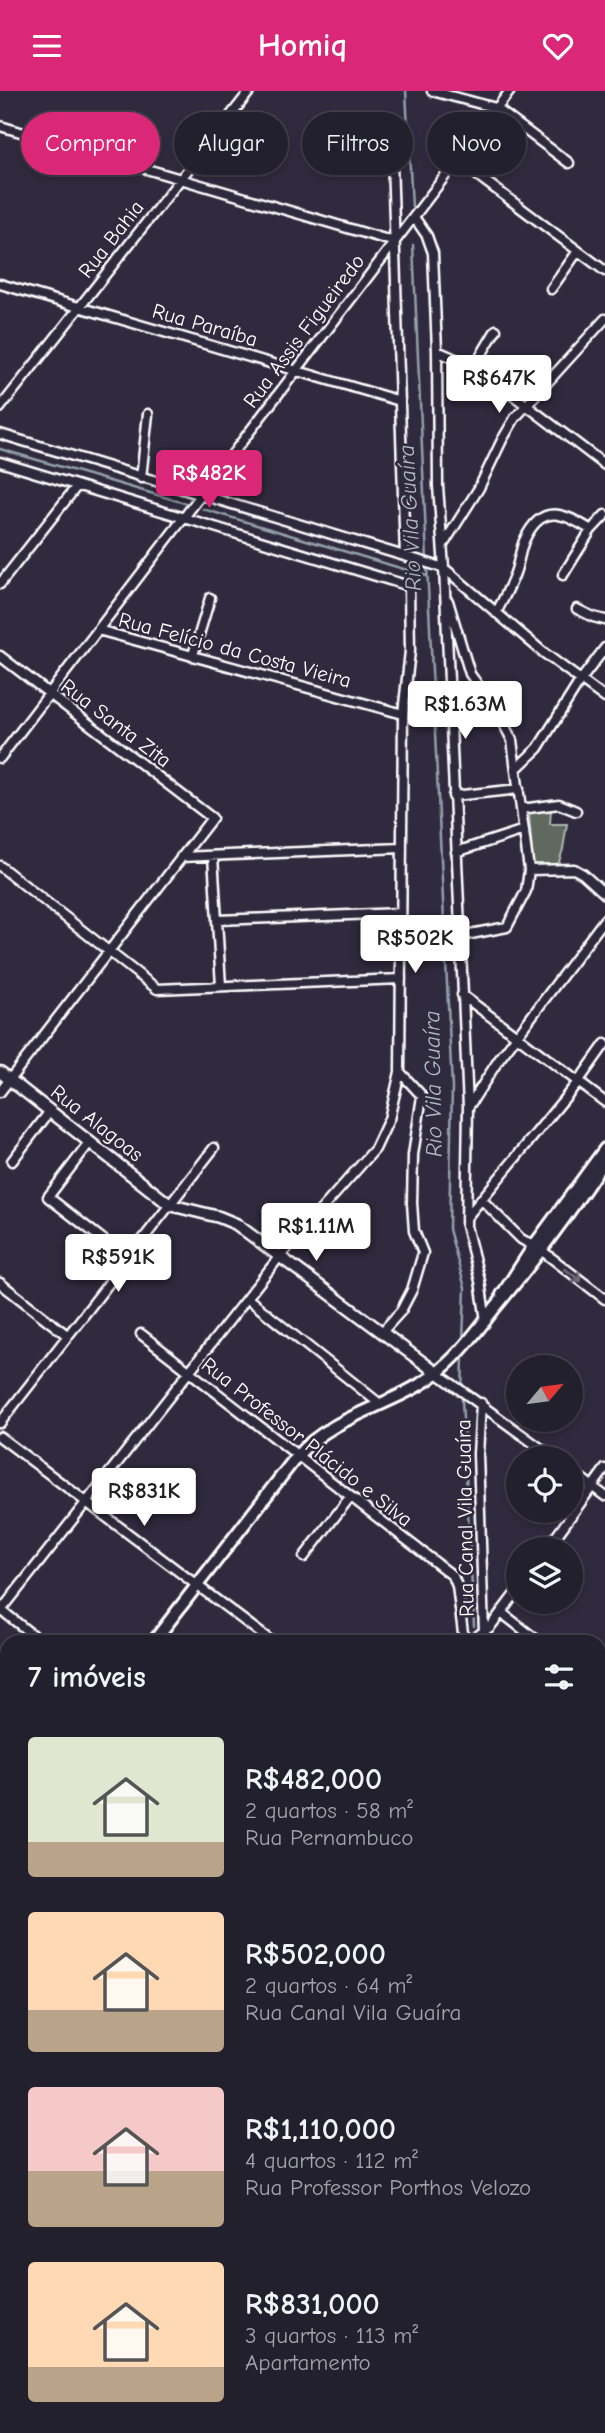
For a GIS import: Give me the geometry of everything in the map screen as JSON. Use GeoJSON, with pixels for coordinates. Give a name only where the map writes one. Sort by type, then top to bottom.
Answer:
{"type":"FeatureCollection","features":[{"type":"Feature","properties":{"kind":"main road"},"geometry":{"type":"LineString","coordinates":[[537,1249],[605,1149]]}},
{"type":"Feature","properties":{"kind":"main road"},"geometry":{"type":"LineString","coordinates":[[159,1635],[297,1456],[327,1430],[416,1387],[455,1358],[494,1310],[510,1279],[537,1249],[605,1159]]}},
{"type":"Feature","properties":{"kind":"street","name":"Rua Bahia"},"geometry":{"type":"LineString","coordinates":[[0,408],[250,91]]}},
{"type":"Feature","properties":{"kind":"street"},"geometry":{"type":"LineString","coordinates":[[432,91],[496,109],[569,163]]}},
{"type":"Feature","properties":{"kind":"street","name":"Rua Assis Figueiredo"},"geometry":{"type":"LineString","coordinates":[[494,112],[510,91]]}},
{"type":"Feature","properties":{"kind":"street"},"geometry":{"type":"LineString","coordinates":[[0,126],[395,242]]}},
{"type":"Feature","properties":{"kind":"street"},"geometry":{"type":"LineString","coordinates":[[393,175],[405,556]]}},
{"type":"Feature","properties":{"kind":"street","name":"Rua Assis Figueiredo"},"geometry":{"type":"LineString","coordinates":[[0,758],[446,175]]}},
{"type":"Feature","properties":{"kind":"street"},"geometry":{"type":"LineString","coordinates":[[477,175],[605,271]]}},
{"type":"Feature","properties":{"kind":"street"},"geometry":{"type":"LineString","coordinates":[[414,217],[427,236],[433,253],[437,459],[468,1107],[466,1231],[480,1281],[486,1321]]}},
{"type":"Feature","properties":{"kind":"street"},"geometry":{"type":"LineString","coordinates":[[551,289],[579,251]]}},
{"type":"Feature","properties":{"kind":"street","name":"Rua Paraíba"},"geometry":{"type":"LineString","coordinates":[[0,284],[400,401]]}},
{"type":"Feature","properties":{"kind":"street"},"geometry":{"type":"LineString","coordinates":[[443,545],[479,488],[509,427],[605,319]]}},
{"type":"Feature","properties":{"kind":"street"},"geometry":{"type":"LineString","coordinates":[[474,367],[496,330]]}},
{"type":"Feature","properties":{"kind":"street"},"geometry":{"type":"LineString","coordinates":[[437,351],[474,367],[605,465]]}},
{"type":"Feature","properties":{"kind":"street"},"geometry":{"type":"LineString","coordinates":[[141,478],[148,414]]}},
{"type":"Feature","properties":{"kind":"street"},"geometry":{"type":"LineString","coordinates":[[0,434],[444,568],[580,681],[605,698]]}},
{"type":"Feature","properties":{"kind":"street"},"geometry":{"type":"LineString","coordinates":[[0,462],[409,586],[410,652],[403,715],[400,1072],[389,1119],[375,1149],[280,1256],[0,1610],[32,1635]]}},
{"type":"Feature","properties":{"kind":"street"},"geometry":{"type":"LineString","coordinates":[[0,584],[77,486]]}},
{"type":"Feature","properties":{"kind":"street"},"geometry":{"type":"LineString","coordinates":[[496,613],[516,571],[524,541],[537,522],[544,516],[558,514],[574,519],[591,530]]}},
{"type":"Feature","properties":{"kind":"street"},"geometry":{"type":"LineString","coordinates":[[564,575],[591,530],[605,516]]}},
{"type":"Feature","properties":{"kind":"street"},"geometry":{"type":"LineString","coordinates":[[445,593],[470,674],[509,731],[529,870],[526,891],[507,927],[460,936]]}},
{"type":"Feature","properties":{"kind":"street"},"geometry":{"type":"LineString","coordinates":[[193,655],[210,598]]}},
{"type":"Feature","properties":{"kind":"street"},"geometry":{"type":"LineString","coordinates":[[577,609],[605,620]]}},
{"type":"Feature","properties":{"kind":"street","name":"Rua Felício da Costa Vieira"},"geometry":{"type":"LineString","coordinates":[[98,630],[403,715]]}},
{"type":"Feature","properties":{"kind":"street"},"geometry":{"type":"LineString","coordinates":[[516,769],[538,748],[580,681],[605,648]]}},
{"type":"Feature","properties":{"kind":"street","name":"Rua Santa Zita"},"geometry":{"type":"LineString","coordinates":[[0,656],[212,818],[181,857]]}},
{"type":"Feature","properties":{"kind":"street"},"geometry":{"type":"LineString","coordinates":[[453,796],[519,789]]}},
{"type":"Feature","properties":{"kind":"street"},"geometry":{"type":"LineString","coordinates":[[521,809],[559,804],[576,811]]}},
{"type":"Feature","properties":{"kind":"street"},"geometry":{"type":"LineString","coordinates":[[456,852],[524,830]]}},
{"type":"Feature","properties":{"kind":"street"},"geometry":{"type":"LineString","coordinates":[[0,1092],[181,857],[402,848]]}},
{"type":"Feature","properties":{"kind":"street"},"geometry":{"type":"LineString","coordinates":[[214,856],[221,986]]}},
{"type":"Feature","properties":{"kind":"street"},"geometry":{"type":"LineString","coordinates":[[0,866],[158,989],[401,979]]}},
{"type":"Feature","properties":{"kind":"street"},"geometry":{"type":"LineString","coordinates":[[529,870],[574,869],[605,894]]}},
{"type":"Feature","properties":{"kind":"street"},"geometry":{"type":"LineString","coordinates":[[217,919],[401,913]]}},
{"type":"Feature","properties":{"kind":"street"},"geometry":{"type":"LineString","coordinates":[[468,1107],[517,1035],[605,919]]}},
{"type":"Feature","properties":{"kind":"street"},"geometry":{"type":"LineString","coordinates":[[463,995],[605,1102]]}},
{"type":"Feature","properties":{"kind":"street"},"geometry":{"type":"LineString","coordinates":[[466,1218],[578,1082],[605,1044]]}},
{"type":"Feature","properties":{"kind":"street","name":"Rua Alagoas"},"geometry":{"type":"LineString","coordinates":[[0,1072],[170,1205]]}},
{"type":"Feature","properties":{"kind":"street"},"geometry":{"type":"LineString","coordinates":[[382,1332],[401,1311],[412,1290],[423,1253],[414,1231],[412,1203],[413,1155],[422,1096],[400,1072]]}},
{"type":"Feature","properties":{"kind":"street"},"geometry":{"type":"LineString","coordinates":[[12,1161],[50,1111]]}},
{"type":"Feature","properties":{"kind":"street"},"geometry":{"type":"LineString","coordinates":[[90,1142],[48,1197],[128,1259]]}},
{"type":"Feature","properties":{"kind":"street"},"geometry":{"type":"LineString","coordinates":[[0,1423],[214,1148]]}},
{"type":"Feature","properties":{"kind":"street"},"geometry":{"type":"LineString","coordinates":[[481,1199],[515,1234],[605,1299]]}},
{"type":"Feature","properties":{"kind":"street"},"geometry":{"type":"LineString","coordinates":[[170,1205],[227,1219],[247,1231],[538,1446]]}},
{"type":"Feature","properties":{"kind":"street"},"geometry":{"type":"LineString","coordinates":[[480,1281],[494,1310]]}},
{"type":"Feature","properties":{"kind":"street"},"geometry":{"type":"LineString","coordinates":[[0,1283],[68,1336]]}},
{"type":"Feature","properties":{"kind":"street"},"geometry":{"type":"LineString","coordinates":[[247,1298],[380,1404]]}},
{"type":"Feature","properties":{"kind":"street","name":"Rua Professor Plácido e Silva"},"geometry":{"type":"LineString","coordinates":[[141,1333],[453,1576]]}},
{"type":"Feature","properties":{"kind":"street","name":"Rua Canal Vila Guaíra"},"geometry":{"type":"LineString","coordinates":[[477,1635],[478,1454],[481,1403]]}},
{"type":"Feature","properties":{"kind":"street"},"geometry":{"type":"LineString","coordinates":[[0,1437],[263,1635]]}},
{"type":"Feature","properties":{"kind":"street"},"geometry":{"type":"LineString","coordinates":[[556,1537],[605,1469]]}},
{"type":"Feature","properties":{"kind":"street"},"geometry":{"type":"LineString","coordinates":[[583,1479],[605,1496]]}},
{"type":"Feature","properties":{"kind":"street"},"geometry":{"type":"LineString","coordinates":[[304,1557],[350,1497]]}},
{"type":"Feature","properties":{"kind":"street","name":"Rua Canal Vila Guaíra"},"geometry":{"type":"LineString","coordinates":[[453,1576],[457,1586],[463,1635]]}},
{"type":"Feature","properties":{"kind":"street"},"geometry":{"type":"LineString","coordinates":[[480,1635],[506,1607]]}},
{"type":"Feature","properties":{"kind":"street"},"geometry":{"type":"LineString","coordinates":[[502,1613],[530,1635]]}},
{"type":"Feature","properties":{"kind":"green space"},"geometry":{"type":"Polygon","coordinates":[[[551,809],[550,824],[567,824],[558,865],[533,866],[529,812],[551,809]]]}},
{"type":"Feature","properties":{"kind":"waterway","name":"Rio Vila Guaíra"},"geometry":{"type":"LineString","coordinates":[[406,91],[412,207]]}},
{"type":"Feature","properties":{"kind":"waterway","name":"Rio Vila Guaíra"},"geometry":{"type":"LineString","coordinates":[[413,245],[427,560]]}},
{"type":"Feature","properties":{"kind":"waterway"},"geometry":{"type":"LineString","coordinates":[[0,449],[188,504]]}},
{"type":"Feature","properties":{"kind":"waterway"},"geometry":{"type":"LineString","coordinates":[[203,509],[427,576]]}},
{"type":"Feature","properties":{"kind":"waterway","name":"Rio Vila Guaíra"},"geometry":{"type":"LineString","coordinates":[[427,566],[452,1088],[449,1229],[465,1288],[463,1341]]}},
{"type":"Feature","properties":{"kind":"waterway","name":"Rio Vila Guaíra"},"geometry":{"type":"LineString","coordinates":[[463,1354],[462,1399],[474,1626]]}}]}
